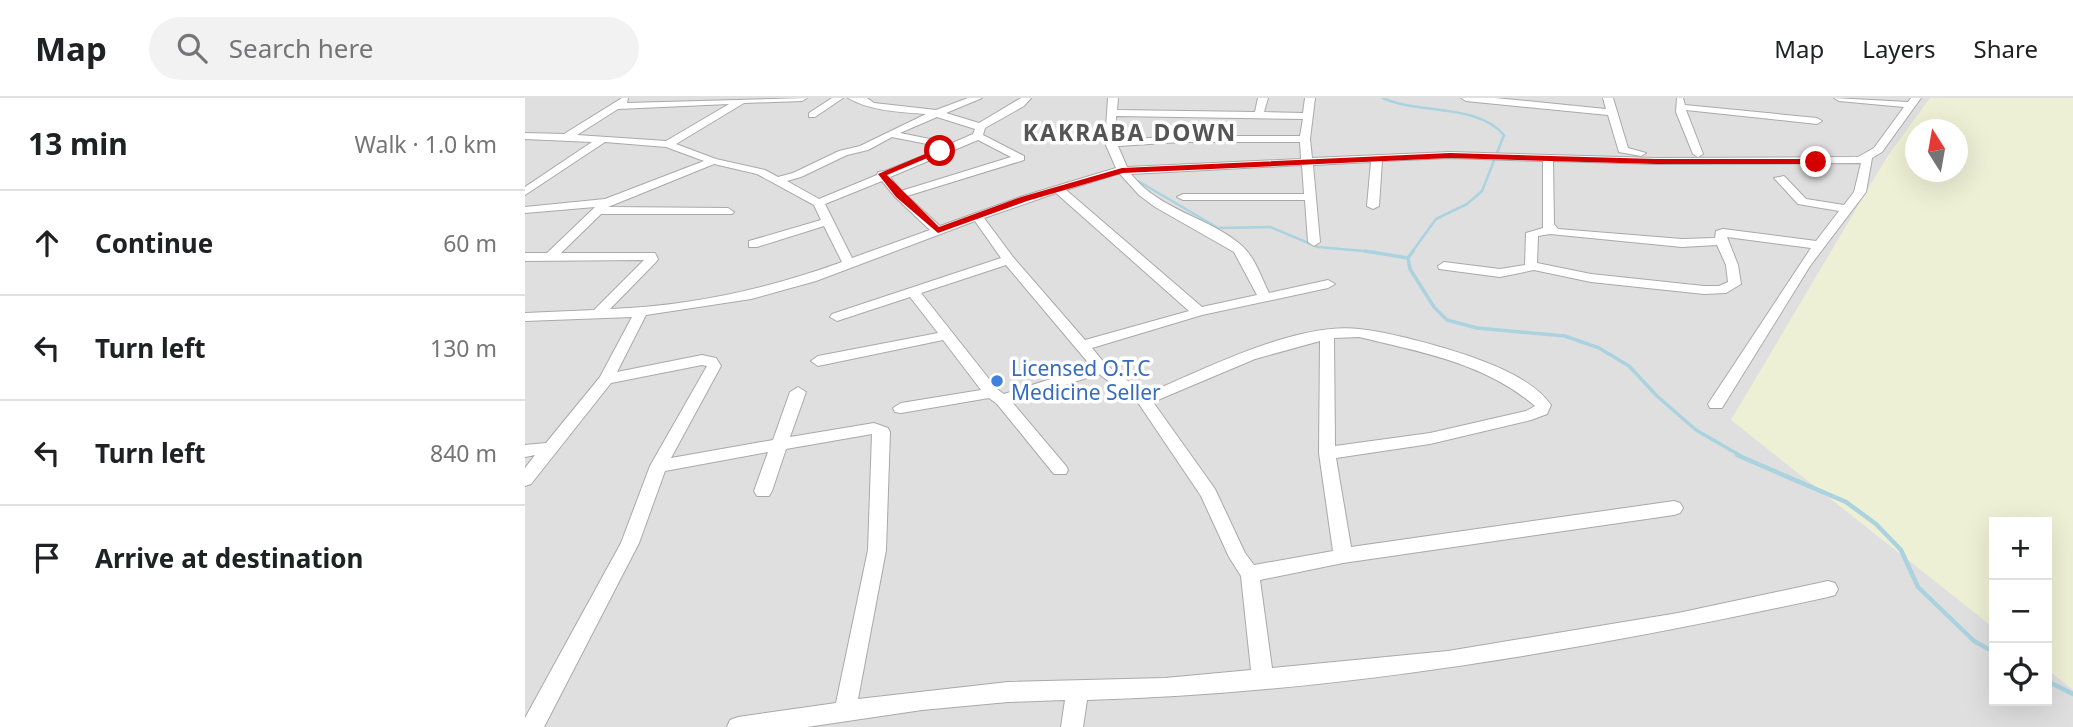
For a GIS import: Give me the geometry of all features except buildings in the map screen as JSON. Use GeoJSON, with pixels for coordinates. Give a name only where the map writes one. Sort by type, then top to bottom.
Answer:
{"type":"FeatureCollection","features":[{"type":"Feature","properties":{"kind":"street"},"geometry":{"type":"LineString","coordinates":[[568,136],[628,98]]}},
{"type":"Feature","properties":{"kind":"street"},"geometry":{"type":"LineString","coordinates":[[617,106],[802,98]]}},
{"type":"Feature","properties":{"kind":"street"},"geometry":{"type":"LineString","coordinates":[[812,115],[838,98]]}},
{"type":"Feature","properties":{"kind":"street"},"geometry":{"type":"LineString","coordinates":[[860,98],[871,106],[936,114],[979,131],[1020,158],[899,195]]}},
{"type":"Feature","properties":{"kind":"street"},"geometry":{"type":"LineString","coordinates":[[779,180],[843,153],[864,148],[977,98]]}},
{"type":"Feature","properties":{"kind":"street"},"geometry":{"type":"LineString","coordinates":[[819,203],[940,151],[979,131],[1021,104],[1025,98]]}},
{"type":"Feature","properties":{"kind":"street"},"geometry":{"type":"LineString","coordinates":[[1113,98],[1110,143],[1126,172],[1157,203],[1238,249],[1264,296]]}},
{"type":"Feature","properties":{"kind":"street"},"geometry":{"type":"LineString","coordinates":[[1259,115],[1263,98]]}},
{"type":"Feature","properties":{"kind":"street"},"geometry":{"type":"LineString","coordinates":[[1310,98],[1305,139],[1314,242]]}},
{"type":"Feature","properties":{"kind":"street"},"geometry":{"type":"LineString","coordinates":[[1466,98],[1611,112]]}},
{"type":"Feature","properties":{"kind":"street"},"geometry":{"type":"LineString","coordinates":[[1608,98],[1623,150],[1637,153],[1837,155],[1867,158]]}},
{"type":"Feature","properties":{"kind":"street"},"geometry":{"type":"LineString","coordinates":[[1839,98],[1913,102]]}},
{"type":"Feature","properties":{"kind":"street"},"geometry":{"type":"LineString","coordinates":[[668,144],[742,100]]}},
{"type":"Feature","properties":{"kind":"street"},"geometry":{"type":"LineString","coordinates":[[1698,154],[1680,102],[1817,121]]}},
{"type":"Feature","properties":{"kind":"street"},"geometry":{"type":"LineString","coordinates":[[525,317],[639,315],[751,295],[849,264],[938,230],[1126,172],[1482,155],[1682,162],[1839,161],[1867,158],[1878,150],[1913,102]]}},
{"type":"Feature","properties":{"kind":"street"},"geometry":{"type":"LineString","coordinates":[[1112,113],[1306,116]]}},
{"type":"Feature","properties":{"kind":"street"},"geometry":{"type":"LineString","coordinates":[[893,134],[936,143],[940,151]]}},
{"type":"Feature","properties":{"kind":"street"},"geometry":{"type":"LineString","coordinates":[[525,136],[604,138],[668,144],[713,161],[761,172],[819,203],[826,222],[849,264]]}},
{"type":"Feature","properties":{"kind":"street"},"geometry":{"type":"LineString","coordinates":[[525,149],[545,136]]}},
{"type":"Feature","properties":{"kind":"street"},"geometry":{"type":"LineString","coordinates":[[525,192],[604,138]]}},
{"type":"Feature","properties":{"kind":"street"},"geometry":{"type":"LineString","coordinates":[[1110,143],[1181,139],[1305,139]]}},
{"type":"Feature","properties":{"kind":"street"},"geometry":{"type":"LineString","coordinates":[[1548,158],[1548,224],[1552,230]]}},
{"type":"Feature","properties":{"kind":"street"},"geometry":{"type":"LineString","coordinates":[[1716,404],[1819,245],[1860,192],[1867,158]]}},
{"type":"Feature","properties":{"kind":"street"},"geometry":{"type":"LineString","coordinates":[[1373,206],[1377,160]]}},
{"type":"Feature","properties":{"kind":"street"},"geometry":{"type":"LineString","coordinates":[[550,257],[603,206],[713,161]]}},
{"type":"Feature","properties":{"kind":"street"},"geometry":{"type":"LineString","coordinates":[[882,174],[899,195],[938,230]]}},
{"type":"Feature","properties":{"kind":"street"},"geometry":{"type":"LineString","coordinates":[[1780,178],[1802,202],[1847,209]]}},
{"type":"Feature","properties":{"kind":"street"},"geometry":{"type":"LineString","coordinates":[[525,325],[717,309],[784,293],[1060,191]]}},
{"type":"Feature","properties":{"kind":"street"},"geometry":{"type":"LineString","coordinates":[[1060,191],[1199,312]]}},
{"type":"Feature","properties":{"kind":"street"},"geometry":{"type":"LineString","coordinates":[[1183,197],[1311,197]]}},
{"type":"Feature","properties":{"kind":"street"},"geometry":{"type":"LineString","coordinates":[[525,210],[603,206],[728,212]]}},
{"type":"Feature","properties":{"kind":"street"},"geometry":{"type":"LineString","coordinates":[[980,220],[1009,260],[1101,368],[1144,400],[1209,495],[1238,557],[1250,574],[1262,676]]}},
{"type":"Feature","properties":{"kind":"street"},"geometry":{"type":"LineString","coordinates":[[753,244],[826,222]]}},
{"type":"Feature","properties":{"kind":"street"},"geometry":{"type":"LineString","coordinates":[[1532,266],[1532,233],[1552,230],[1564,234],[1655,242],[1722,241]]}},
{"type":"Feature","properties":{"kind":"street"},"geometry":{"type":"LineString","coordinates":[[1444,266],[1503,274],[1516,273],[1532,266],[1591,278],[1721,290],[1734,284],[1735,273],[1720,234],[1819,245]]}},
{"type":"Feature","properties":{"kind":"street"},"geometry":{"type":"LineString","coordinates":[[525,257],[651,256],[598,314]]}},
{"type":"Feature","properties":{"kind":"street"},"geometry":{"type":"LineString","coordinates":[[837,317],[1009,260]]}},
{"type":"Feature","properties":{"kind":"street"},"geometry":{"type":"LineString","coordinates":[[1082,346],[1199,312],[1328,284]]}},
{"type":"Feature","properties":{"kind":"street"},"geometry":{"type":"LineString","coordinates":[[914,293],[1060,470]]}},
{"type":"Feature","properties":{"kind":"street"},"geometry":{"type":"LineString","coordinates":[[525,480],[606,379],[639,315]]}},
{"type":"Feature","properties":{"kind":"street"},"geometry":{"type":"LineString","coordinates":[[1144,400],[1271,349],[1327,334],[1359,333],[1476,365],[1513,380],[1543,405],[1541,410],[1531,415],[1465,432],[1388,447],[1327,453]]}},
{"type":"Feature","properties":{"kind":"street"},"geometry":{"type":"LineString","coordinates":[[1327,334],[1327,453],[1343,556]]}},
{"type":"Feature","properties":{"kind":"street"},"geometry":{"type":"LineString","coordinates":[[818,362],[947,335]]}},
{"type":"Feature","properties":{"kind":"street"},"geometry":{"type":"LineString","coordinates":[[531,727],[630,543],[658,466],[714,366],[711,361],[702,360],[606,379]]}},
{"type":"Feature","properties":{"kind":"street"},"geometry":{"type":"LineString","coordinates":[[901,408],[997,396],[1101,368]]}},
{"type":"Feature","properties":{"kind":"street"},"geometry":{"type":"LineString","coordinates":[[763,491],[798,392]]}},
{"type":"Feature","properties":{"kind":"street"},"geometry":{"type":"LineString","coordinates":[[658,466],[874,428],[882,432],[877,550],[845,711]]}},
{"type":"Feature","properties":{"kind":"street"},"geometry":{"type":"LineString","coordinates":[[525,451],[549,448]]}},
{"type":"Feature","properties":{"kind":"street"},"geometry":{"type":"LineString","coordinates":[[1250,574],[1343,556],[1674,508]]}},
{"type":"Feature","properties":{"kind":"street"},"geometry":{"type":"LineString","coordinates":[[738,727],[947,698],[1165,688],[1262,676],[1448,660],[1678,621],[1828,589]]}},
{"type":"Feature","properties":{"kind":"street"},"geometry":{"type":"LineString","coordinates":[[1072,727],[1078,690]]}},
{"type":"Feature","properties":{"kind":"shaded area"},"geometry":{"type":"Polygon","coordinates":[[[525,98],[2073,98],[2073,727],[525,727],[525,98]]]}},
{"type":"Feature","properties":{"kind":"green space"},"geometry":{"type":"Polygon","coordinates":[[[1930,98],[2073,98],[2073,690],[2052,673],[2052,517],[1989,517],[1989,624],[1731,420],[1887,157],[1905,132],[1905,182],[1968,182],[1968,119],[1915,119],[1930,98]]]}},
{"type":"Feature","properties":{"kind":"waterway"},"geometry":{"type":"LineString","coordinates":[[1383,98],[1478,118],[1504,135],[1482,191],[1467,204],[1436,219],[1412,252]]}},
{"type":"Feature","properties":{"kind":"waterway"},"geometry":{"type":"LineString","coordinates":[[1138,181],[1218,228],[1270,227],[1318,247],[1367,251]]}},
{"type":"Feature","properties":{"kind":"waterway"},"geometry":{"type":"LineString","coordinates":[[1367,251],[1375,252]]}},
{"type":"Feature","properties":{"kind":"waterway"},"geometry":{"type":"LineString","coordinates":[[1367,251],[1408,258]]}},
{"type":"Feature","properties":{"kind":"waterway"},"geometry":{"type":"LineString","coordinates":[[1408,258],[1413,251]]}},
{"type":"Feature","properties":{"kind":"waterway"},"geometry":{"type":"LineString","coordinates":[[1408,258],[1410,269],[1434,307],[1447,320],[1477,328],[1565,336],[1599,348],[1629,366],[1657,396],[1696,430],[1741,456]]}},
{"type":"Feature","properties":{"kind":"waterway"},"geometry":{"type":"LineString","coordinates":[[1737,455],[1846,502],[1876,524],[1901,550],[1918,587],[1974,641],[1989,649]]}},
{"type":"Feature","properties":{"kind":"waterway"},"geometry":{"type":"LineString","coordinates":[[2052,684],[2073,694]]}},
{"type":"Feature","properties":{"kind":"place","name":"Licensed O.T.C Medicine Seller"},"geometry":{"type":"Point","coordinates":[997,381]}},
{"type":"Feature","properties":{"kind":"district","name":"KAKRABA DOWN"},"geometry":{"type":"Point","coordinates":[1130,133]}},
{"type":"Feature","properties":{"kind":"route"},"geometry":{"type":"LineString","coordinates":[[940,151],[882,174],[899,195],[938,230],[1024,199],[1122,171],[1450,155],[1656,162],[1816,162]]}}]}
